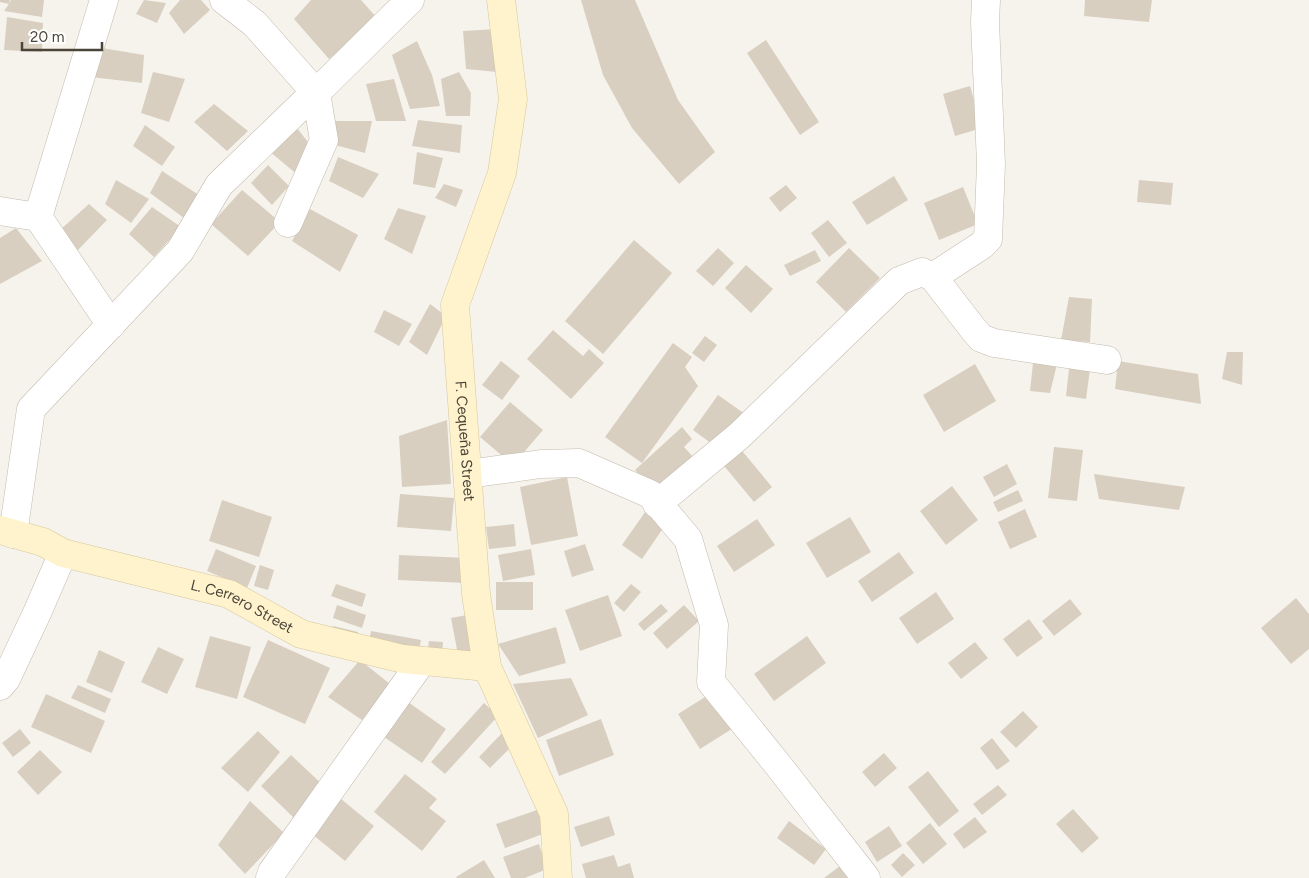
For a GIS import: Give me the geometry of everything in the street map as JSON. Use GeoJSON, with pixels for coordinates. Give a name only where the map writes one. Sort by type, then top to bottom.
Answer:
{"type":"FeatureCollection","features":[{"type":"Feature","properties":{"kind":"street"},"geometry":{"type":"LineString","coordinates":[[38,217],[104,0]]}},
{"type":"Feature","properties":{"kind":"street"},"geometry":{"type":"LineString","coordinates":[[224,0],[255,24],[316,93],[324,140],[288,223]]}},
{"type":"Feature","properties":{"kind":"street"},"geometry":{"type":"LineString","coordinates":[[7,532],[31,409],[180,250],[218,185],[316,93],[410,0]]}},
{"type":"Feature","properties":{"kind":"street","name":"F. Cequeña Street"},"geometry":{"type":"LineString","coordinates":[[501,0],[514,99],[502,173],[455,305],[476,594],[487,667],[554,814],[558,878]]}},
{"type":"Feature","properties":{"kind":"street"},"geometry":{"type":"LineString","coordinates":[[932,277],[982,245],[988,239],[991,164],[985,22],[986,0]]}},
{"type":"Feature","properties":{"kind":"street"},"geometry":{"type":"LineString","coordinates":[[0,211],[38,217],[111,325]]}},
{"type":"Feature","properties":{"kind":"street"},"geometry":{"type":"LineString","coordinates":[[657,504],[740,435],[898,281],[922,272],[932,277],[981,338],[994,344],[1107,360]]}},
{"type":"Feature","properties":{"kind":"street"},"geometry":{"type":"LineString","coordinates":[[468,474],[541,464],[579,463],[650,494],[688,539],[714,625],[711,682],[866,878]]}},
{"type":"Feature","properties":{"kind":"street","name":"L. Cerrero Street"},"geometry":{"type":"LineString","coordinates":[[7,532],[44,542],[63,553],[229,594],[301,634],[403,659],[487,667]]}},
{"type":"Feature","properties":{"kind":"street"},"geometry":{"type":"LineString","coordinates":[[0,686],[6,679],[63,553]]}},
{"type":"Feature","properties":{"kind":"street"},"geometry":{"type":"LineString","coordinates":[[270,878],[422,661]]}},
{"type":"Feature","properties":{"kind":"building"},"geometry":{"type":"Polygon","coordinates":[[[0,0],[10,0],[9,4],[0,2],[0,0]]]}},
{"type":"Feature","properties":{"kind":"building"},"geometry":{"type":"Polygon","coordinates":[[[11,0],[44,0],[42,17],[4,11],[11,0]]]}},
{"type":"Feature","properties":{"kind":"building"},"geometry":{"type":"Polygon","coordinates":[[[144,0],[166,3],[157,23],[136,14],[144,0]]]}},
{"type":"Feature","properties":{"kind":"building"},"geometry":{"type":"Polygon","coordinates":[[[180,0],[201,0],[210,10],[184,34],[169,13],[180,0]]]}},
{"type":"Feature","properties":{"kind":"building"},"geometry":{"type":"Polygon","coordinates":[[[311,0],[361,0],[377,18],[329,59],[294,19],[311,0]]]}},
{"type":"Feature","properties":{"kind":"building"},"geometry":{"type":"Polygon","coordinates":[[[581,0],[635,0],[678,100],[715,152],[679,184],[632,128],[603,75],[581,0]]]}},
{"type":"Feature","properties":{"kind":"building"},"geometry":{"type":"Polygon","coordinates":[[[1085,0],[1152,0],[1149,22],[1084,16],[1085,0]]]}},
{"type":"Feature","properties":{"kind":"building"},"geometry":{"type":"Polygon","coordinates":[[[7,17],[43,23],[42,52],[4,50],[7,17]]]}},
{"type":"Feature","properties":{"kind":"building"},"geometry":{"type":"Polygon","coordinates":[[[497,29],[497,72],[466,69],[463,31],[497,29]]]}},
{"type":"Feature","properties":{"kind":"building"},"geometry":{"type":"Polygon","coordinates":[[[766,40],[819,122],[800,135],[747,53],[766,40]]]}},
{"type":"Feature","properties":{"kind":"building"},"geometry":{"type":"Polygon","coordinates":[[[417,41],[432,75],[440,106],[410,109],[392,55],[417,41]]]}},
{"type":"Feature","properties":{"kind":"building"},"geometry":{"type":"Polygon","coordinates":[[[96,47],[144,55],[142,83],[91,77],[96,47]]]}},
{"type":"Feature","properties":{"kind":"building"},"geometry":{"type":"Polygon","coordinates":[[[153,72],[185,79],[169,122],[141,113],[153,72]]]}},
{"type":"Feature","properties":{"kind":"building"},"geometry":{"type":"Polygon","coordinates":[[[459,72],[471,93],[470,116],[446,116],[441,79],[459,72]]]}},
{"type":"Feature","properties":{"kind":"building"},"geometry":{"type":"Polygon","coordinates":[[[394,79],[406,121],[376,121],[366,84],[394,79]]]}},
{"type":"Feature","properties":{"kind":"building"},"geometry":{"type":"Polygon","coordinates":[[[970,86],[982,128],[955,136],[943,94],[970,86]]]}},
{"type":"Feature","properties":{"kind":"building"},"geometry":{"type":"Polygon","coordinates":[[[214,104],[248,131],[227,151],[194,122],[214,104]]]}},
{"type":"Feature","properties":{"kind":"building"},"geometry":{"type":"Polygon","coordinates":[[[418,120],[462,125],[460,153],[412,146],[418,120]]]}},
{"type":"Feature","properties":{"kind":"building"},"geometry":{"type":"Polygon","coordinates":[[[335,121],[372,121],[365,153],[335,145],[335,121]]]}},
{"type":"Feature","properties":{"kind":"building"},"geometry":{"type":"Polygon","coordinates":[[[145,125],[175,147],[162,166],[133,146],[145,125]]]}},
{"type":"Feature","properties":{"kind":"building"},"geometry":{"type":"Polygon","coordinates":[[[297,128],[314,150],[299,176],[269,151],[297,128]]]}},
{"type":"Feature","properties":{"kind":"building"},"geometry":{"type":"Polygon","coordinates":[[[417,152],[443,158],[435,188],[413,184],[417,152]]]}},
{"type":"Feature","properties":{"kind":"building"},"geometry":{"type":"Polygon","coordinates":[[[338,157],[379,174],[363,198],[329,181],[338,157]]]}},
{"type":"Feature","properties":{"kind":"building"},"geometry":{"type":"Polygon","coordinates":[[[268,165],[289,186],[272,205],[251,183],[268,165]]]}},
{"type":"Feature","properties":{"kind":"building"},"geometry":{"type":"Polygon","coordinates":[[[162,171],[202,197],[184,218],[150,193],[162,171]]]}},
{"type":"Feature","properties":{"kind":"building"},"geometry":{"type":"Polygon","coordinates":[[[894,176],[908,200],[867,225],[852,202],[894,176]]]}},
{"type":"Feature","properties":{"kind":"building"},"geometry":{"type":"Polygon","coordinates":[[[116,180],[149,199],[131,223],[105,204],[116,180]]]}},
{"type":"Feature","properties":{"kind":"building"},"geometry":{"type":"Polygon","coordinates":[[[1139,180],[1173,183],[1171,205],[1137,202],[1139,180]]]}},
{"type":"Feature","properties":{"kind":"building"},"geometry":{"type":"Polygon","coordinates":[[[444,184],[463,190],[456,207],[435,198],[444,184]]]}},
{"type":"Feature","properties":{"kind":"building"},"geometry":{"type":"Polygon","coordinates":[[[786,185],[797,198],[780,212],[769,198],[786,185]]]}},
{"type":"Feature","properties":{"kind":"building"},"geometry":{"type":"Polygon","coordinates":[[[963,187],[978,224],[939,240],[924,203],[963,187]]]}},
{"type":"Feature","properties":{"kind":"building"},"geometry":{"type":"Polygon","coordinates":[[[242,190],[280,222],[248,256],[211,224],[242,190]]]}},
{"type":"Feature","properties":{"kind":"building"},"geometry":{"type":"Polygon","coordinates":[[[89,204],[107,220],[76,252],[60,230],[89,204]]]}},
{"type":"Feature","properties":{"kind":"building"},"geometry":{"type":"Polygon","coordinates":[[[152,207],[181,227],[154,257],[129,234],[152,207]]]}},
{"type":"Feature","properties":{"kind":"building"},"geometry":{"type":"Polygon","coordinates":[[[398,208],[426,216],[412,254],[384,239],[398,208]]]}},
{"type":"Feature","properties":{"kind":"building"},"geometry":{"type":"Polygon","coordinates":[[[310,209],[358,235],[340,272],[292,241],[310,209]]]}},
{"type":"Feature","properties":{"kind":"building"},"geometry":{"type":"Polygon","coordinates":[[[828,220],[847,243],[829,257],[811,233],[828,220]]]}},
{"type":"Feature","properties":{"kind":"building"},"geometry":{"type":"Polygon","coordinates":[[[16,228],[42,261],[0,284],[0,238],[16,228]]]}},
{"type":"Feature","properties":{"kind":"building"},"geometry":{"type":"Polygon","coordinates":[[[634,240],[672,273],[603,354],[565,321],[634,240]]]}},
{"type":"Feature","properties":{"kind":"building"},"geometry":{"type":"Polygon","coordinates":[[[718,248],[734,263],[713,286],[696,271],[718,248]]]}},
{"type":"Feature","properties":{"kind":"building"},"geometry":{"type":"Polygon","coordinates":[[[849,248],[880,278],[846,312],[816,282],[849,248]]]}},
{"type":"Feature","properties":{"kind":"building"},"geometry":{"type":"Polygon","coordinates":[[[815,250],[821,261],[790,276],[784,265],[815,250]]]}},
{"type":"Feature","properties":{"kind":"building"},"geometry":{"type":"Polygon","coordinates":[[[746,265],[773,289],[751,313],[725,288],[746,265]]]}},
{"type":"Feature","properties":{"kind":"building"},"geometry":{"type":"Polygon","coordinates":[[[1069,297],[1092,299],[1090,342],[1061,340],[1069,297]]]}},
{"type":"Feature","properties":{"kind":"building"},"geometry":{"type":"Polygon","coordinates":[[[430,304],[446,316],[427,355],[409,342],[430,304]]]}},
{"type":"Feature","properties":{"kind":"building"},"geometry":{"type":"Polygon","coordinates":[[[384,310],[412,324],[399,346],[374,332],[384,310]]]}},
{"type":"Feature","properties":{"kind":"building"},"geometry":{"type":"Polygon","coordinates":[[[553,330],[583,356],[589,349],[604,363],[571,399],[527,359],[553,330]]]}},
{"type":"Feature","properties":{"kind":"building"},"geometry":{"type":"Polygon","coordinates":[[[705,336],[717,345],[704,362],[692,353],[705,336]]]}},
{"type":"Feature","properties":{"kind":"building"},"geometry":{"type":"Polygon","coordinates":[[[673,343],[692,357],[685,367],[698,386],[642,463],[605,437],[673,343]]]}},
{"type":"Feature","properties":{"kind":"building"},"geometry":{"type":"Polygon","coordinates":[[[1227,352],[1243,352],[1242,385],[1222,379],[1227,352]]]}},
{"type":"Feature","properties":{"kind":"building"},"geometry":{"type":"Polygon","coordinates":[[[1034,354],[1059,356],[1050,393],[1030,391],[1034,354]]]}},
{"type":"Feature","properties":{"kind":"building"},"geometry":{"type":"Polygon","coordinates":[[[1070,360],[1091,362],[1086,399],[1066,396],[1070,360]]]}},
{"type":"Feature","properties":{"kind":"building"},"geometry":{"type":"Polygon","coordinates":[[[501,361],[520,376],[502,400],[482,385],[501,361]]]}},
{"type":"Feature","properties":{"kind":"building"},"geometry":{"type":"Polygon","coordinates":[[[1118,361],[1198,374],[1201,404],[1115,389],[1118,361]]]}},
{"type":"Feature","properties":{"kind":"building"},"geometry":{"type":"Polygon","coordinates":[[[975,364],[996,401],[944,432],[923,395],[975,364]]]}},
{"type":"Feature","properties":{"kind":"building"},"geometry":{"type":"Polygon","coordinates":[[[718,395],[745,414],[719,449],[693,430],[718,395]]]}},
{"type":"Feature","properties":{"kind":"building"},"geometry":{"type":"Polygon","coordinates":[[[510,402],[543,430],[513,465],[480,437],[510,402]]]}},
{"type":"Feature","properties":{"kind":"building"},"geometry":{"type":"Polygon","coordinates":[[[447,420],[451,484],[402,487],[399,436],[447,420]]]}},
{"type":"Feature","properties":{"kind":"building"},"geometry":{"type":"Polygon","coordinates":[[[682,427],[692,439],[684,447],[696,460],[657,494],[635,470],[682,427]]]}},
{"type":"Feature","properties":{"kind":"building"},"geometry":{"type":"Polygon","coordinates":[[[738,446],[772,487],[754,502],[720,461],[738,446]]]}},
{"type":"Feature","properties":{"kind":"building"},"geometry":{"type":"Polygon","coordinates":[[[1054,447],[1083,450],[1077,501],[1048,498],[1054,447]]]}},
{"type":"Feature","properties":{"kind":"building"},"geometry":{"type":"Polygon","coordinates":[[[1007,464],[1017,484],[994,497],[983,477],[1007,464]]]}},
{"type":"Feature","properties":{"kind":"building"},"geometry":{"type":"Polygon","coordinates":[[[1094,474],[1185,487],[1179,510],[1099,499],[1094,474]]]}},
{"type":"Feature","properties":{"kind":"building"},"geometry":{"type":"Polygon","coordinates":[[[567,477],[578,536],[531,545],[520,487],[567,477]]]}},
{"type":"Feature","properties":{"kind":"building"},"geometry":{"type":"Polygon","coordinates":[[[952,486],[978,520],[946,545],[920,511],[952,486]]]}},
{"type":"Feature","properties":{"kind":"building"},"geometry":{"type":"Polygon","coordinates":[[[1018,490],[1023,501],[998,512],[993,502],[1018,490]]]}},
{"type":"Feature","properties":{"kind":"building"},"geometry":{"type":"Polygon","coordinates":[[[400,494],[454,498],[451,531],[397,527],[400,494]]]}},
{"type":"Feature","properties":{"kind":"building"},"geometry":{"type":"Polygon","coordinates":[[[222,500],[272,517],[259,557],[209,541],[222,500]]]}},
{"type":"Feature","properties":{"kind":"building"},"geometry":{"type":"Polygon","coordinates":[[[650,505],[666,524],[642,559],[622,545],[650,505]]]}},
{"type":"Feature","properties":{"kind":"building"},"geometry":{"type":"Polygon","coordinates":[[[1025,509],[1037,537],[1010,549],[998,522],[1025,509]]]}},
{"type":"Feature","properties":{"kind":"building"},"geometry":{"type":"Polygon","coordinates":[[[850,517],[871,552],[827,578],[806,543],[850,517]]]}},
{"type":"Feature","properties":{"kind":"building"},"geometry":{"type":"Polygon","coordinates":[[[757,519],[775,545],[734,572],[717,546],[757,519]]]}},
{"type":"Feature","properties":{"kind":"building"},"geometry":{"type":"Polygon","coordinates":[[[514,524],[516,546],[489,549],[486,527],[514,524]]]}},
{"type":"Feature","properties":{"kind":"building"},"geometry":{"type":"Polygon","coordinates":[[[585,544],[594,570],[572,577],[564,551],[585,544]]]}},
{"type":"Feature","properties":{"kind":"building"},"geometry":{"type":"Polygon","coordinates":[[[216,549],[256,566],[247,588],[207,571],[216,549]]]}},
{"type":"Feature","properties":{"kind":"building"},"geometry":{"type":"Polygon","coordinates":[[[531,549],[535,575],[503,581],[498,555],[531,549]]]}},
{"type":"Feature","properties":{"kind":"building"},"geometry":{"type":"Polygon","coordinates":[[[899,552],[914,573],[872,602],[858,581],[899,552]]]}},
{"type":"Feature","properties":{"kind":"building"},"geometry":{"type":"Polygon","coordinates":[[[399,555],[468,558],[467,583],[398,580],[399,555]]]}},
{"type":"Feature","properties":{"kind":"building"},"geometry":{"type":"Polygon","coordinates":[[[260,565],[274,570],[268,590],[254,586],[260,565]]]}},
{"type":"Feature","properties":{"kind":"building"},"geometry":{"type":"Polygon","coordinates":[[[496,582],[533,582],[533,610],[496,610],[496,582]]]}},
{"type":"Feature","properties":{"kind":"building"},"geometry":{"type":"Polygon","coordinates":[[[336,584],[366,594],[362,607],[331,596],[336,584]]]}},
{"type":"Feature","properties":{"kind":"building"},"geometry":{"type":"Polygon","coordinates":[[[631,584],[641,592],[624,612],[614,603],[631,584]]]}},
{"type":"Feature","properties":{"kind":"building"},"geometry":{"type":"Polygon","coordinates":[[[936,592],[954,619],[917,644],[899,618],[936,592]]]}},
{"type":"Feature","properties":{"kind":"building"},"geometry":{"type":"Polygon","coordinates":[[[608,595],[622,636],[580,651],[565,610],[608,595]]]}},
{"type":"Feature","properties":{"kind":"building"},"geometry":{"type":"Polygon","coordinates":[[[1296,598],[1309,614],[1309,649],[1291,664],[1261,628],[1296,598]]]}},
{"type":"Feature","properties":{"kind":"building"},"geometry":{"type":"Polygon","coordinates":[[[1070,599],[1082,614],[1054,636],[1042,621],[1070,599]]]}},
{"type":"Feature","properties":{"kind":"building"},"geometry":{"type":"Polygon","coordinates":[[[661,604],[668,611],[644,631],[638,624],[661,604]]]}},
{"type":"Feature","properties":{"kind":"building"},"geometry":{"type":"Polygon","coordinates":[[[337,605],[366,615],[362,628],[333,618],[337,605]]]}},
{"type":"Feature","properties":{"kind":"building"},"geometry":{"type":"Polygon","coordinates":[[[684,605],[699,621],[667,649],[653,633],[684,605]]]}},
{"type":"Feature","properties":{"kind":"building"},"geometry":{"type":"Polygon","coordinates":[[[467,615],[474,657],[459,660],[451,618],[467,615]]]}},
{"type":"Feature","properties":{"kind":"building"},"geometry":{"type":"Polygon","coordinates":[[[1029,619],[1043,638],[1017,657],[1003,639],[1029,619]]]}},
{"type":"Feature","properties":{"kind":"building"},"geometry":{"type":"Polygon","coordinates":[[[333,626],[358,632],[356,641],[331,636],[333,626]]]}},
{"type":"Feature","properties":{"kind":"building"},"geometry":{"type":"Polygon","coordinates":[[[556,627],[566,663],[519,676],[498,644],[556,627]]]}},
{"type":"Feature","properties":{"kind":"building"},"geometry":{"type":"Polygon","coordinates":[[[371,631],[421,640],[418,656],[368,647],[371,631]]]}},
{"type":"Feature","properties":{"kind":"building"},"geometry":{"type":"Polygon","coordinates":[[[210,636],[251,647],[237,699],[195,687],[210,636]]]}},
{"type":"Feature","properties":{"kind":"building"},"geometry":{"type":"Polygon","coordinates":[[[807,636],[826,663],[774,701],[754,674],[807,636]]]}},
{"type":"Feature","properties":{"kind":"building"},"geometry":{"type":"Polygon","coordinates":[[[268,640],[330,668],[305,724],[243,697],[268,640]]]}},
{"type":"Feature","properties":{"kind":"building"},"geometry":{"type":"Polygon","coordinates":[[[429,641],[443,642],[442,657],[427,656],[429,641]]]}},
{"type":"Feature","properties":{"kind":"building"},"geometry":{"type":"Polygon","coordinates":[[[975,642],[988,658],[961,679],[948,663],[975,642]]]}},
{"type":"Feature","properties":{"kind":"building"},"geometry":{"type":"Polygon","coordinates":[[[158,647],[184,659],[167,694],[141,682],[158,647]]]}},
{"type":"Feature","properties":{"kind":"building"},"geometry":{"type":"Polygon","coordinates":[[[99,650],[125,662],[112,693],[86,682],[99,650]]]}},
{"type":"Feature","properties":{"kind":"building"},"geometry":{"type":"Polygon","coordinates":[[[360,660],[390,684],[362,720],[328,697],[360,660]]]}},
{"type":"Feature","properties":{"kind":"building"},"geometry":{"type":"Polygon","coordinates":[[[571,678],[588,715],[538,738],[513,684],[571,678]]]}},
{"type":"Feature","properties":{"kind":"building"},"geometry":{"type":"Polygon","coordinates":[[[78,685],[111,699],[105,713],[71,698],[78,685]]]}},
{"type":"Feature","properties":{"kind":"building"},"geometry":{"type":"Polygon","coordinates":[[[713,692],[735,727],[700,749],[678,714],[713,692]]]}},
{"type":"Feature","properties":{"kind":"building"},"geometry":{"type":"Polygon","coordinates":[[[46,694],[105,721],[91,753],[31,727],[46,694]]]}},
{"type":"Feature","properties":{"kind":"building"},"geometry":{"type":"Polygon","coordinates":[[[408,702],[446,729],[422,763],[384,737],[408,702]]]}},
{"type":"Feature","properties":{"kind":"building"},"geometry":{"type":"Polygon","coordinates":[[[484,703],[498,716],[445,774],[431,762],[484,703]]]}},
{"type":"Feature","properties":{"kind":"building"},"geometry":{"type":"Polygon","coordinates":[[[1023,711],[1038,727],[1016,748],[1000,732],[1023,711]]]}},
{"type":"Feature","properties":{"kind":"building"},"geometry":{"type":"Polygon","coordinates":[[[601,719],[614,755],[559,776],[546,740],[601,719]]]}},
{"type":"Feature","properties":{"kind":"building"},"geometry":{"type":"Polygon","coordinates":[[[20,729],[31,743],[13,757],[2,743],[20,729]]]}},
{"type":"Feature","properties":{"kind":"building"},"geometry":{"type":"Polygon","coordinates":[[[258,731],[280,752],[248,792],[221,768],[258,731]]]}},
{"type":"Feature","properties":{"kind":"building"},"geometry":{"type":"Polygon","coordinates":[[[503,732],[515,743],[490,768],[479,757],[503,732]]]}},
{"type":"Feature","properties":{"kind":"building"},"geometry":{"type":"Polygon","coordinates":[[[992,738],[1010,761],[997,770],[980,748],[992,738]]]}},
{"type":"Feature","properties":{"kind":"building"},"geometry":{"type":"Polygon","coordinates":[[[40,750],[62,772],[38,795],[17,772],[40,750]]]}},
{"type":"Feature","properties":{"kind":"building"},"geometry":{"type":"Polygon","coordinates":[[[884,753],[897,768],[875,787],[862,772],[884,753]]]}},
{"type":"Feature","properties":{"kind":"building"},"geometry":{"type":"Polygon","coordinates":[[[291,755],[325,787],[295,819],[261,786],[291,755]]]}},
{"type":"Feature","properties":{"kind":"building"},"geometry":{"type":"Polygon","coordinates":[[[928,771],[959,811],[939,827],[908,787],[928,771]]]}},
{"type":"Feature","properties":{"kind":"building"},"geometry":{"type":"Polygon","coordinates":[[[405,774],[437,799],[429,808],[446,821],[422,851],[374,812],[405,774]]]}},
{"type":"Feature","properties":{"kind":"building"},"geometry":{"type":"Polygon","coordinates":[[[998,785],[1007,795],[982,815],[973,804],[998,785]]]}},
{"type":"Feature","properties":{"kind":"building"},"geometry":{"type":"Polygon","coordinates":[[[341,799],[374,826],[345,861],[312,834],[341,799]]]}},
{"type":"Feature","properties":{"kind":"building"},"geometry":{"type":"Polygon","coordinates":[[[250,801],[284,833],[245,874],[218,845],[250,801]]]}},
{"type":"Feature","properties":{"kind":"building"},"geometry":{"type":"Polygon","coordinates":[[[540,809],[548,832],[505,848],[496,824],[540,809]]]}},
{"type":"Feature","properties":{"kind":"building"},"geometry":{"type":"Polygon","coordinates":[[[1073,809],[1099,838],[1082,853],[1056,824],[1073,809]]]}},
{"type":"Feature","properties":{"kind":"building"},"geometry":{"type":"Polygon","coordinates":[[[609,816],[615,835],[581,847],[574,827],[609,816]]]}},
{"type":"Feature","properties":{"kind":"building"},"geometry":{"type":"Polygon","coordinates":[[[975,817],[987,832],[964,849],[953,834],[975,817]]]}},
{"type":"Feature","properties":{"kind":"building"},"geometry":{"type":"Polygon","coordinates":[[[789,821],[826,849],[814,865],[777,838],[789,821]]]}},
{"type":"Feature","properties":{"kind":"building"},"geometry":{"type":"Polygon","coordinates":[[[930,823],[947,844],[923,864],[906,843],[930,823]]]}},
{"type":"Feature","properties":{"kind":"building"},"geometry":{"type":"Polygon","coordinates":[[[889,826],[902,846],[877,862],[865,842],[889,826]]]}},
{"type":"Feature","properties":{"kind":"building"},"geometry":{"type":"Polygon","coordinates":[[[539,844],[547,869],[525,878],[511,878],[503,857],[539,844]]]}},
{"type":"Feature","properties":{"kind":"building"},"geometry":{"type":"Polygon","coordinates":[[[903,853],[915,865],[902,877],[891,865],[903,853]]]}},
{"type":"Feature","properties":{"kind":"building"},"geometry":{"type":"Polygon","coordinates":[[[614,855],[618,867],[630,863],[634,878],[586,878],[582,864],[614,855]]]}},
{"type":"Feature","properties":{"kind":"building"},"geometry":{"type":"Polygon","coordinates":[[[484,860],[495,878],[456,877],[484,860]]]}},
{"type":"Feature","properties":{"kind":"building"},"geometry":{"type":"Polygon","coordinates":[[[840,866],[850,878],[824,878],[840,866]]]}}]}
